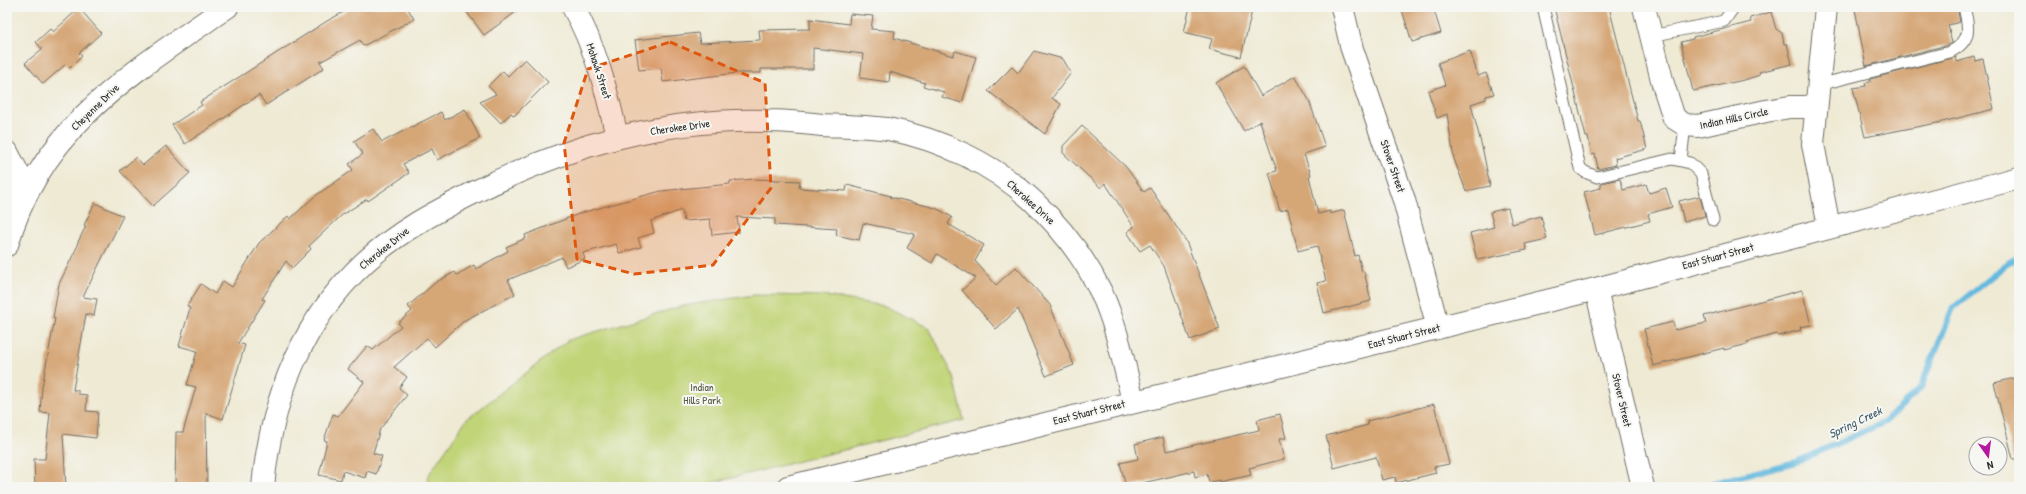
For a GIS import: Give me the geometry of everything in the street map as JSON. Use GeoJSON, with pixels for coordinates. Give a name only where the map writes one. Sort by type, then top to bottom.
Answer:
{"type":"FeatureCollection","features":[{"type":"Feature","properties":{"kind":"street","name":"Cheyenne Drive"},"geometry":{"type":"LineString","coordinates":[[7,245],[17,194],[63,138],[94,105],[124,79],[227,7]]}},
{"type":"Feature","properties":{"kind":"street","name":"Mohawk Street"},"geometry":{"type":"LineString","coordinates":[[573,7],[593,51],[606,86],[617,137]]}},
{"type":"Feature","properties":{"kind":"street","name":"Stover Street"},"geometry":{"type":"LineString","coordinates":[[1342,7],[1352,49],[1404,200],[1438,328]]}},
{"type":"Feature","properties":{"kind":"street","name":"Indian Hills Circle"},"geometry":{"type":"LineString","coordinates":[[1644,7],[1663,84],[1674,118],[1685,125],[1698,126],[1766,110],[1790,107],[1815,107]]}},
{"type":"Feature","properties":{"kind":"street"},"geometry":{"type":"LineString","coordinates":[[1826,7],[1815,107],[1813,144],[1829,227]]}},
{"type":"Feature","properties":{"kind":"street","name":"Cherokee Drive"},"geometry":{"type":"LineString","coordinates":[[263,487],[267,448],[276,408],[292,365],[319,317],[337,292],[364,263],[390,240],[424,218],[523,168],[572,150],[617,137],[663,128],[715,122],[767,121],[852,125],[887,129],[917,136],[950,148],[986,166],[1008,180],[1031,199],[1060,228],[1081,256],[1100,291],[1115,329],[1133,402]]}},
{"type":"Feature","properties":{"kind":"street"},"geometry":{"type":"LineString","coordinates":[[7,152],[17,194]]}},
{"type":"Feature","properties":{"kind":"street","name":"East Stuart Street"},"geometry":{"type":"LineString","coordinates":[[788,487],[821,483],[1133,402],[1596,289],[2019,178]]}},
{"type":"Feature","properties":{"kind":"street","name":"Stover Street"},"geometry":{"type":"LineString","coordinates":[[1596,289],[1642,487]]}},
{"type":"Feature","properties":{"kind":"lane"},"geometry":{"type":"LineString","coordinates":[[1543,7],[1580,168],[1597,177],[1672,159],[1690,163],[1701,174],[1713,220]]}},
{"type":"Feature","properties":{"kind":"lane"},"geometry":{"type":"LineString","coordinates":[[1651,36],[1724,21],[1734,7]]}},
{"type":"Feature","properties":{"kind":"lane"},"geometry":{"type":"LineString","coordinates":[[1818,85],[1954,50],[1962,44],[1968,34],[1968,21],[1964,7]]}},
{"type":"Feature","properties":{"kind":"lane"},"geometry":{"type":"LineString","coordinates":[[1681,160],[1685,125]]}},
{"type":"Feature","properties":{"kind":"highlighted area"},"geometry":{"type":"Polygon","coordinates":[[[670,42],[765,83],[771,188],[713,265],[634,274],[577,259],[564,143],[588,69],[670,42]]]}},
{"type":"Feature","properties":{"kind":"green space","name":"Indian Hills Park"},"geometry":{"type":"Polygon","coordinates":[[[754,295],[826,296],[885,306],[929,328],[954,377],[964,420],[695,487],[430,487],[427,477],[466,420],[568,340],[682,306],[754,295]]]}},
{"type":"Feature","properties":{"kind":"building"},"geometry":{"type":"Polygon","coordinates":[[[353,7],[407,7],[414,19],[363,46],[360,40],[320,62],[324,68],[266,105],[259,95],[185,144],[172,125],[202,105],[200,102],[327,21],[353,7]]]}},
{"type":"Feature","properties":{"kind":"building"},"geometry":{"type":"Polygon","coordinates":[[[463,7],[523,7],[484,35],[463,7]]]}},
{"type":"Feature","properties":{"kind":"building"},"geometry":{"type":"Polygon","coordinates":[[[1190,7],[1253,7],[1241,57],[1209,49],[1212,39],[1184,32],[1190,7]]]}},
{"type":"Feature","properties":{"kind":"building"},"geometry":{"type":"Polygon","coordinates":[[[1401,7],[1433,7],[1441,33],[1412,42],[1401,7]]]}},
{"type":"Feature","properties":{"kind":"building"},"geometry":{"type":"Polygon","coordinates":[[[1554,7],[1609,7],[1638,121],[1640,121],[1647,149],[1615,158],[1616,165],[1598,169],[1595,154],[1592,155],[1588,137],[1586,137],[1554,7]]]}},
{"type":"Feature","properties":{"kind":"building"},"geometry":{"type":"Polygon","coordinates":[[[1865,7],[1957,7],[1960,22],[1948,25],[1952,43],[1866,66],[1855,9],[1865,7]]]}},
{"type":"Feature","properties":{"kind":"building"},"geometry":{"type":"Polygon","coordinates":[[[79,8],[101,33],[79,53],[82,56],[70,68],[66,64],[43,84],[25,63],[42,49],[36,42],[50,29],[53,32],[79,8]]]}},
{"type":"Feature","properties":{"kind":"building"},"geometry":{"type":"Polygon","coordinates":[[[1771,12],[1776,29],[1782,33],[1784,44],[1787,44],[1792,64],[1759,72],[1760,75],[1744,80],[1693,91],[1681,42],[1693,39],[1693,37],[1751,22],[1750,18],[1771,12]]]}},
{"type":"Feature","properties":{"kind":"building"},"geometry":{"type":"Polygon","coordinates":[[[850,14],[873,16],[871,29],[895,31],[894,38],[953,56],[955,51],[976,57],[962,103],[942,97],[944,92],[923,86],[925,83],[890,72],[889,82],[860,78],[863,54],[813,48],[813,69],[761,69],[761,73],[737,73],[663,82],[661,68],[639,70],[635,40],[698,33],[700,43],[760,40],[759,30],[810,29],[810,19],[849,24],[850,14]]]}},
{"type":"Feature","properties":{"kind":"building"},"geometry":{"type":"Polygon","coordinates":[[[1034,51],[1063,59],[1071,73],[1052,98],[1061,104],[1045,134],[988,91],[1012,67],[1018,73],[1034,51]]]}},
{"type":"Feature","properties":{"kind":"building"},"geometry":{"type":"Polygon","coordinates":[[[1470,51],[1478,76],[1486,73],[1494,94],[1486,96],[1486,99],[1471,104],[1490,186],[1466,191],[1454,159],[1447,114],[1437,118],[1428,91],[1445,85],[1438,63],[1470,51]]]}},
{"type":"Feature","properties":{"kind":"building"},"geometry":{"type":"Polygon","coordinates":[[[1956,57],[1957,62],[1974,57],[1975,61],[1983,59],[1994,109],[1942,122],[1865,137],[1853,88],[1866,86],[1865,83],[1870,82],[1870,79],[1956,57]]]}},
{"type":"Feature","properties":{"kind":"building"},"geometry":{"type":"Polygon","coordinates":[[[525,59],[548,82],[514,116],[511,113],[501,123],[480,102],[496,94],[488,86],[503,71],[508,76],[525,59]]]}},
{"type":"Feature","properties":{"kind":"building"},"geometry":{"type":"Polygon","coordinates":[[[1244,66],[1261,96],[1295,76],[1309,100],[1325,147],[1304,154],[1311,175],[1309,176],[1318,214],[1330,211],[1330,214],[1344,210],[1355,256],[1358,255],[1362,272],[1364,271],[1371,301],[1324,313],[1317,283],[1326,281],[1317,246],[1298,251],[1288,209],[1280,211],[1269,173],[1277,171],[1260,121],[1244,131],[1216,83],[1244,66]]]}},
{"type":"Feature","properties":{"kind":"building"},"geometry":{"type":"Polygon","coordinates":[[[465,109],[480,138],[437,160],[432,149],[403,164],[409,173],[368,201],[367,199],[342,215],[309,246],[311,249],[292,268],[286,261],[262,299],[265,300],[238,343],[245,345],[223,419],[206,413],[207,487],[175,487],[176,432],[183,432],[196,387],[187,385],[197,351],[179,346],[190,308],[187,306],[201,284],[215,294],[223,281],[232,287],[259,243],[288,216],[290,219],[315,196],[353,170],[349,164],[363,154],[354,141],[373,129],[382,142],[441,112],[445,120],[465,109]]]}},
{"type":"Feature","properties":{"kind":"building"},"geometry":{"type":"Polygon","coordinates":[[[1082,126],[1126,167],[1144,192],[1150,188],[1186,241],[1220,329],[1190,340],[1164,266],[1150,245],[1140,251],[1127,232],[1134,227],[1105,183],[1101,188],[1063,153],[1063,146],[1082,126]]]}},
{"type":"Feature","properties":{"kind":"building"},"geometry":{"type":"Polygon","coordinates":[[[166,146],[190,173],[153,206],[120,171],[136,157],[143,165],[166,146]]]}},
{"type":"Feature","properties":{"kind":"building"},"geometry":{"type":"Polygon","coordinates":[[[755,179],[800,181],[799,188],[846,191],[847,185],[936,208],[952,217],[948,224],[984,245],[975,261],[996,285],[1016,267],[1050,305],[1074,365],[1046,376],[1018,309],[996,329],[962,290],[976,278],[937,254],[932,263],[907,248],[915,234],[863,223],[859,240],[836,235],[837,229],[775,225],[775,219],[737,217],[739,232],[712,235],[710,219],[684,221],[682,210],[651,221],[654,233],[638,238],[641,247],[619,253],[616,244],[583,253],[585,259],[566,267],[562,257],[508,280],[515,294],[465,320],[435,347],[427,338],[394,367],[407,377],[399,388],[407,395],[380,429],[373,453],[382,456],[376,474],[367,471],[365,478],[343,471],[341,480],[319,475],[327,441],[324,440],[333,414],[338,416],[364,382],[348,369],[367,346],[373,350],[401,326],[398,323],[412,311],[408,306],[436,282],[455,272],[457,275],[474,265],[476,269],[508,251],[506,247],[526,238],[525,235],[581,213],[661,191],[730,184],[730,181],[755,179]]]}},
{"type":"Feature","properties":{"kind":"building"},"geometry":{"type":"Polygon","coordinates":[[[1620,179],[1623,190],[1646,184],[1649,193],[1666,188],[1672,207],[1648,214],[1650,221],[1595,235],[1584,192],[1601,188],[1601,183],[1620,179]]]}},
{"type":"Feature","properties":{"kind":"building"},"geometry":{"type":"Polygon","coordinates":[[[1700,196],[1705,216],[1684,222],[1679,201],[1700,196]]]}},
{"type":"Feature","properties":{"kind":"building"},"geometry":{"type":"Polygon","coordinates":[[[95,203],[123,216],[83,297],[97,299],[94,316],[86,314],[73,390],[78,390],[78,394],[87,395],[86,411],[98,412],[96,438],[63,434],[66,487],[35,487],[34,459],[45,459],[50,413],[40,412],[42,387],[55,318],[53,318],[59,284],[78,245],[77,244],[86,226],[84,225],[95,203]]]}},
{"type":"Feature","properties":{"kind":"building"},"geometry":{"type":"Polygon","coordinates":[[[1508,208],[1512,224],[1541,216],[1547,239],[1525,244],[1527,250],[1477,260],[1470,233],[1494,227],[1490,212],[1508,208]]]}},
{"type":"Feature","properties":{"kind":"building"},"geometry":{"type":"Polygon","coordinates":[[[1802,290],[1811,325],[1800,327],[1801,330],[1778,336],[1777,334],[1747,342],[1748,344],[1724,350],[1724,348],[1653,366],[1644,329],[1673,322],[1675,330],[1706,323],[1704,316],[1802,290]]]}},
{"type":"Feature","properties":{"kind":"building"},"geometry":{"type":"Polygon","coordinates":[[[2019,377],[2019,459],[2013,459],[1994,383],[2019,377]]]}},
{"type":"Feature","properties":{"kind":"building"},"geometry":{"type":"Polygon","coordinates":[[[1434,404],[1449,464],[1434,467],[1436,473],[1396,483],[1395,477],[1382,480],[1376,457],[1334,468],[1326,436],[1368,425],[1367,421],[1434,404]]]}},
{"type":"Feature","properties":{"kind":"building"},"geometry":{"type":"Polygon","coordinates":[[[1280,414],[1286,438],[1279,439],[1284,459],[1249,468],[1251,475],[1220,482],[1220,480],[1209,482],[1207,474],[1195,477],[1194,471],[1126,487],[1120,463],[1138,459],[1135,444],[1163,437],[1166,451],[1177,449],[1259,430],[1257,420],[1280,414]]]}},
{"type":"Feature","properties":{"kind":"waterway","name":"Spring Creek"},"geometry":{"type":"LineString","coordinates":[[1697,487],[1796,462],[1885,422],[1921,387],[1953,308],[2008,263],[2019,257]]}}]}
